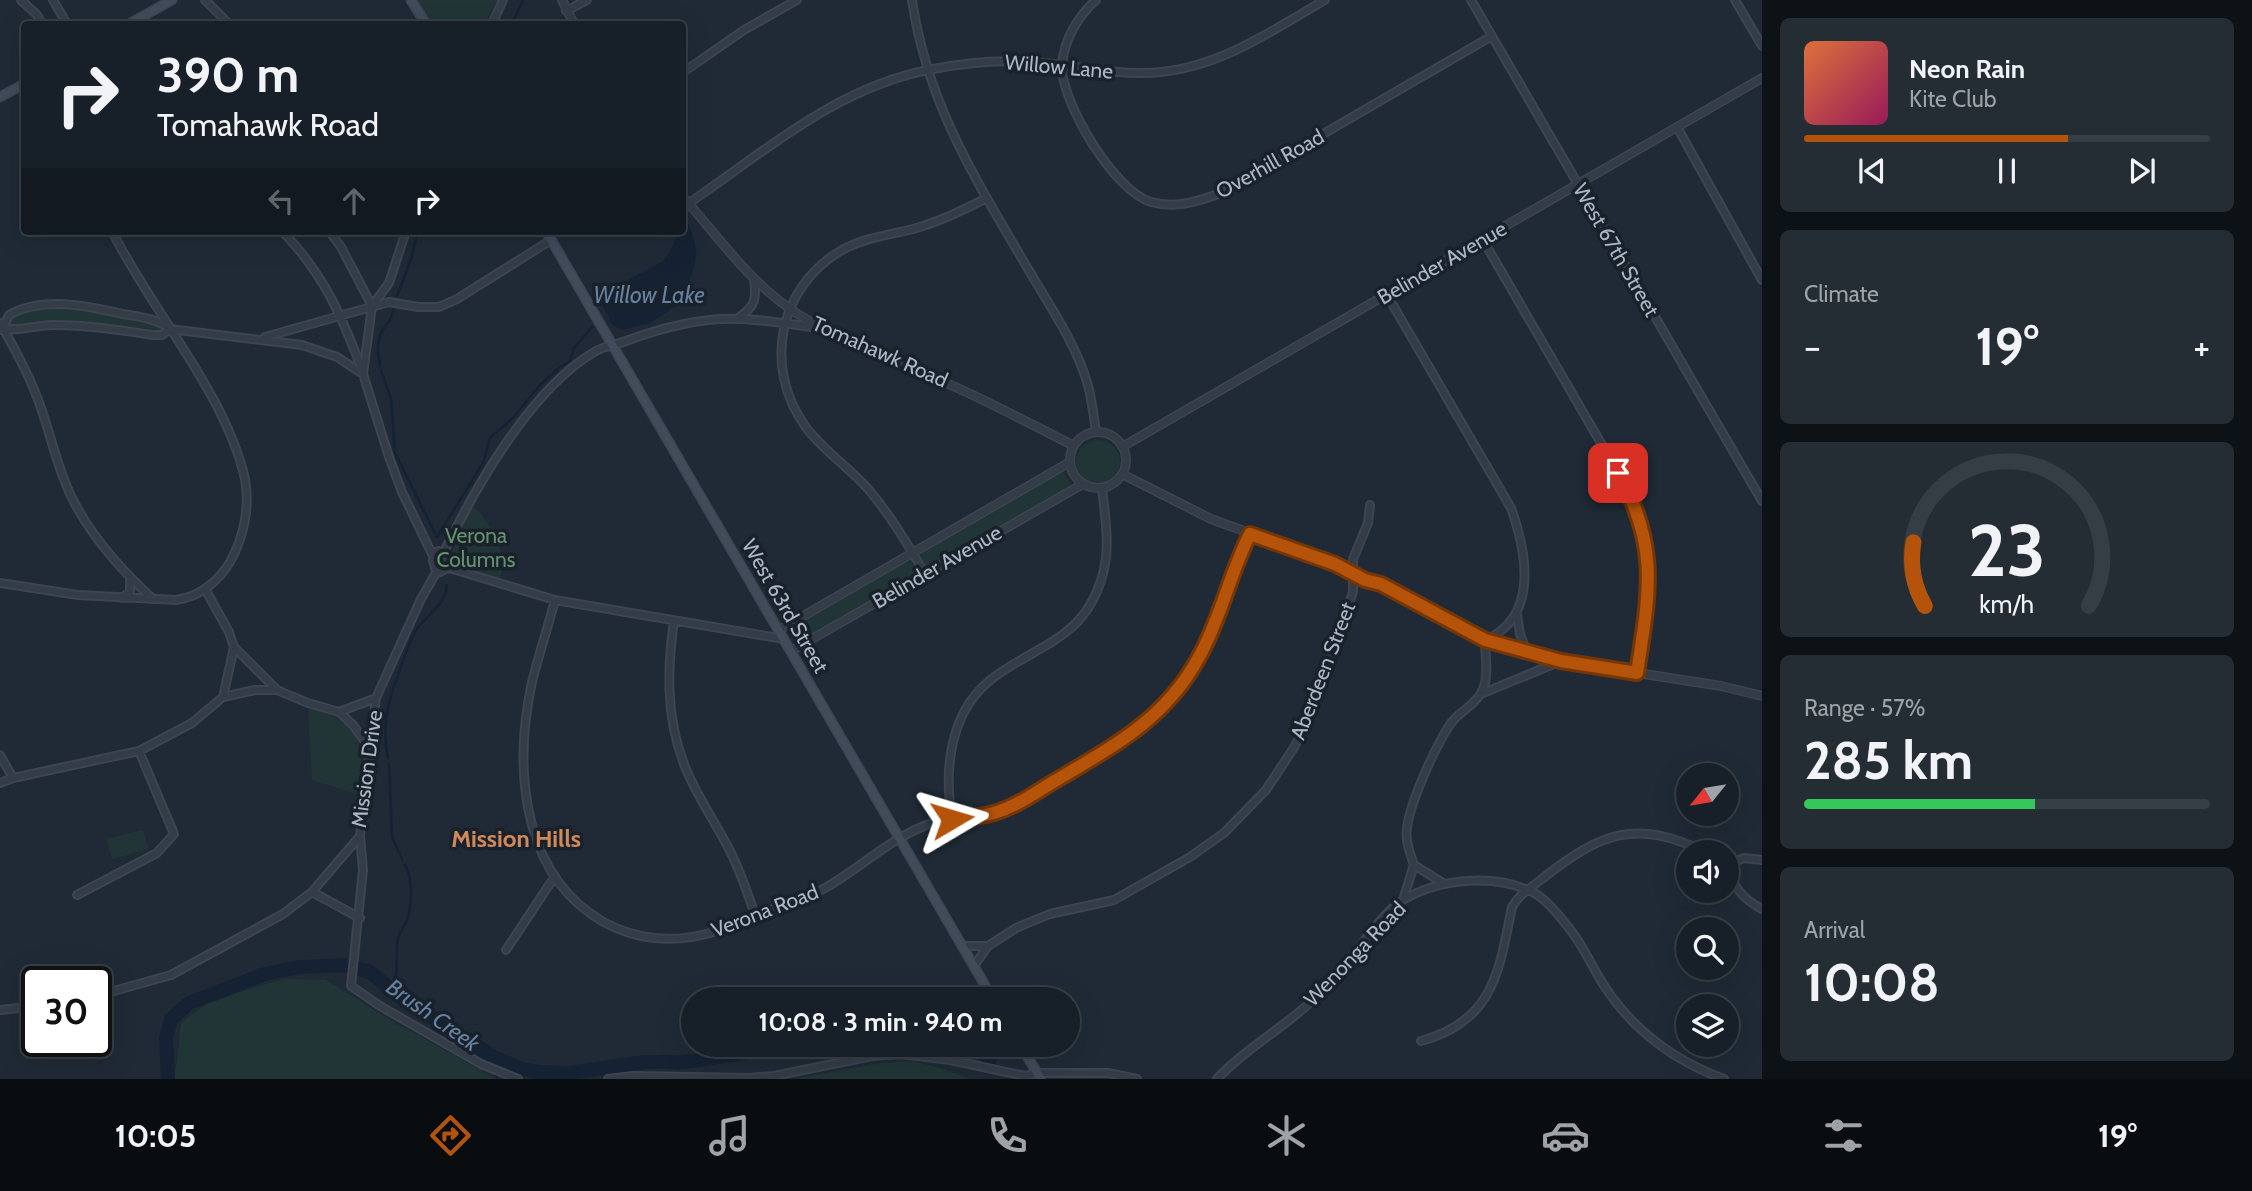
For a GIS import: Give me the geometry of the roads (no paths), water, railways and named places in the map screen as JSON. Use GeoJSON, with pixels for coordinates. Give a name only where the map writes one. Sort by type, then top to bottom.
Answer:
{"type":"FeatureCollection","features":[{"type":"Feature","properties":{"kind":"main road"},"geometry":{"type":"LineString","coordinates":[[134,21],[173,0]]}},
{"type":"Feature","properties":{"kind":"main road"},"geometry":{"type":"LineString","coordinates":[[411,0],[424,21]]}},
{"type":"Feature","properties":{"kind":"main road"},"geometry":{"type":"LineString","coordinates":[[0,97],[21,86]]}},
{"type":"Feature","properties":{"kind":"main road","name":"West 63rd Street"},"geometry":{"type":"LineString","coordinates":[[548,235],[986,987]]}},
{"type":"Feature","properties":{"kind":"main road"},"geometry":{"type":"LineString","coordinates":[[1028,1057],[1040,1076]]}},
{"type":"Feature","properties":{"kind":"street"},"geometry":{"type":"LineString","coordinates":[[53,0],[65,21]]}},
{"type":"Feature","properties":{"kind":"street"},"geometry":{"type":"LineString","coordinates":[[205,0],[226,21]]}},
{"type":"Feature","properties":{"kind":"street"},"geometry":{"type":"LineString","coordinates":[[493,21],[503,0]]}},
{"type":"Feature","properties":{"kind":"street"},"geometry":{"type":"LineString","coordinates":[[562,0],[572,21]]}},
{"type":"Feature","properties":{"kind":"street"},"geometry":{"type":"LineString","coordinates":[[566,10],[587,0]]}},
{"type":"Feature","properties":{"kind":"street"},"geometry":{"type":"LineString","coordinates":[[686,70],[744,30],[797,0]]}},
{"type":"Feature","properties":{"kind":"street"},"geometry":{"type":"LineString","coordinates":[[912,0],[928,70],[943,116],[1080,363],[1088,386],[1096,432]]}},
{"type":"Feature","properties":{"kind":"street"},"geometry":{"type":"LineString","coordinates":[[1062,66],[1065,41],[1087,8],[1096,0]]}},
{"type":"Feature","properties":{"kind":"street","name":"Willow Lane"},"geometry":{"type":"LineString","coordinates":[[689,203],[800,126],[878,83],[963,64],[1007,61],[1138,74],[1178,70],[1237,50],[1325,0]]}},
{"type":"Feature","properties":{"kind":"street","name":"West 67th Street"},"geometry":{"type":"LineString","coordinates":[[1471,0],[1762,501]]}},
{"type":"Feature","properties":{"kind":"street"},"geometry":{"type":"LineString","coordinates":[[1735,0],[1762,46]]}},
{"type":"Feature","properties":{"kind":"street"},"geometry":{"type":"LineString","coordinates":[[26,1],[40,21]]}},
{"type":"Feature","properties":{"kind":"street","name":"Overhill Road"},"geometry":{"type":"LineString","coordinates":[[1062,66],[1066,89],[1077,115],[1117,180],[1141,198],[1171,205],[1195,202],[1223,192],[1492,36]]}},
{"type":"Feature","properties":{"kind":"street","name":"Belinder Avenue"},"geometry":{"type":"LineString","coordinates":[[1122,447],[1762,78]]}},
{"type":"Feature","properties":{"kind":"street"},"geometry":{"type":"LineString","coordinates":[[1677,127],[1762,280]]}},
{"type":"Feature","properties":{"kind":"street"},"geometry":{"type":"LineString","coordinates":[[925,574],[899,530],[869,490],[811,433],[798,415],[783,377],[782,349],[786,323],[789,308],[801,288],[819,267],[845,249],[862,241],[932,223],[987,198]]}},
{"type":"Feature","properties":{"kind":"street","name":"Tomahawk Road"},"geometry":{"type":"LineString","coordinates":[[686,200],[707,228],[754,279],[789,308],[821,328],[972,394],[1074,446]]}},
{"type":"Feature","properties":{"kind":"street"},"geometry":{"type":"LineString","coordinates":[[0,583],[122,598],[187,598],[205,589],[223,572],[242,535],[246,515],[245,480],[221,416],[114,235]]}},
{"type":"Feature","properties":{"kind":"street"},"geometry":{"type":"LineString","coordinates":[[286,235],[313,266],[342,316],[402,492],[433,556],[433,565],[442,571],[446,567]]}},
{"type":"Feature","properties":{"kind":"street"},"geometry":{"type":"LineString","coordinates":[[332,235],[372,306]]}},
{"type":"Feature","properties":{"kind":"street"},"geometry":{"type":"LineString","coordinates":[[363,374],[372,306],[389,284],[405,235]]}},
{"type":"Feature","properties":{"kind":"street"},"geometry":{"type":"LineString","coordinates":[[260,339],[389,302],[439,307],[457,299],[551,240]]}},
{"type":"Feature","properties":{"kind":"street"},"geometry":{"type":"LineString","coordinates":[[1483,240],[1637,509],[1646,544],[1649,571],[1637,673]]}},
{"type":"Feature","properties":{"kind":"street"},"geometry":{"type":"LineString","coordinates":[[738,318],[751,310],[757,298],[754,279]]}},
{"type":"Feature","properties":{"kind":"street"},"geometry":{"type":"LineString","coordinates":[[1387,295],[1510,508],[1523,556],[1523,590],[1517,615],[1527,652]]}},
{"type":"Feature","properties":{"kind":"street"},"geometry":{"type":"LineString","coordinates":[[1,327],[13,313],[59,304],[80,305],[156,321],[170,329],[319,349],[363,374]]}},
{"type":"Feature","properties":{"kind":"street"},"geometry":{"type":"LineString","coordinates":[[446,567],[443,554],[489,470],[533,409],[568,370],[602,347],[663,330],[738,318],[821,328]]}},
{"type":"Feature","properties":{"kind":"street"},"geometry":{"type":"LineString","coordinates":[[1,327],[12,331],[41,325],[75,326],[153,335],[162,335],[170,329]]}},
{"type":"Feature","properties":{"kind":"street"},"geometry":{"type":"LineString","coordinates":[[1,327],[34,387],[71,496],[91,530],[130,578],[153,599]]}},
{"type":"Feature","properties":{"kind":"street"},"geometry":{"type":"LineString","coordinates":[[1096,432],[1111,436],[1122,447],[1125,465],[1117,480],[1102,488],[1083,484],[1072,470],[1070,462],[1074,446],[1087,434],[1096,432]]}},
{"type":"Feature","properties":{"kind":"street"},"geometry":{"type":"LineString","coordinates":[[779,630],[1070,462]]}},
{"type":"Feature","properties":{"kind":"street"},"geometry":{"type":"LineString","coordinates":[[1122,474],[1184,507],[1381,584],[1485,640],[1561,661],[1721,686],[1762,696]]}},
{"type":"Feature","properties":{"kind":"street","name":"Belinder Avenue"},"geometry":{"type":"LineString","coordinates":[[791,651],[1083,484]]}},
{"type":"Feature","properties":{"kind":"street"},"geometry":{"type":"LineString","coordinates":[[952,819],[948,794],[951,752],[958,722],[967,706],[988,681],[1063,636],[1094,599],[1107,558],[1102,488]]}},
{"type":"Feature","properties":{"kind":"street","name":"Aberdeen Street"},"geometry":{"type":"LineString","coordinates":[[974,965],[988,946],[1035,919],[1095,905],[1129,893],[1204,848],[1247,812],[1284,764],[1307,723],[1353,592],[1353,559],[1368,523],[1370,505]]}},
{"type":"Feature","properties":{"kind":"street","name":"Verona Road"},"geometry":{"type":"LineString","coordinates":[[555,600],[528,705],[524,757],[533,832],[555,876],[583,908],[598,919],[631,934],[668,939],[704,935],[799,900],[825,888],[923,826],[993,814],[1015,804],[1125,739],[1161,710],[1178,691],[1201,654],[1236,561],[1250,534]]}},
{"type":"Feature","properties":{"kind":"street"},"geometry":{"type":"LineString","coordinates":[[433,556],[437,551],[443,554]]}},
{"type":"Feature","properties":{"kind":"street"},"geometry":{"type":"LineString","coordinates":[[446,567],[555,600],[784,639]]}},
{"type":"Feature","properties":{"kind":"street","name":"Mission Drive"},"geometry":{"type":"LineString","coordinates":[[112,992],[171,975],[283,914],[312,892],[360,836],[376,698],[415,611],[437,570]]}},
{"type":"Feature","properties":{"kind":"street"},"geometry":{"type":"LineString","coordinates":[[122,598],[130,592],[130,578]]}},
{"type":"Feature","properties":{"kind":"street"},"geometry":{"type":"LineString","coordinates":[[205,589],[229,632],[234,647],[277,690],[339,712],[353,725],[370,750]]}},
{"type":"Feature","properties":{"kind":"street"},"geometry":{"type":"LineString","coordinates":[[1485,640],[1497,635],[1517,615]]}},
{"type":"Feature","properties":{"kind":"street"},"geometry":{"type":"LineString","coordinates":[[674,621],[668,691],[678,746],[694,788],[732,855],[755,915]]}},
{"type":"Feature","properties":{"kind":"street"},"geometry":{"type":"LineString","coordinates":[[1481,694],[1487,674],[1485,640]]}},
{"type":"Feature","properties":{"kind":"street"},"geometry":{"type":"LineString","coordinates":[[223,697],[234,647]]}},
{"type":"Feature","properties":{"kind":"street"},"geometry":{"type":"LineString","coordinates":[[1403,900],[1413,864],[1406,838],[1407,827],[1418,795],[1451,722],[1481,694],[1561,661]]}},
{"type":"Feature","properties":{"kind":"street"},"geometry":{"type":"LineString","coordinates":[[0,783],[139,751],[192,723],[223,697],[256,690],[277,690]]}},
{"type":"Feature","properties":{"kind":"street"},"geometry":{"type":"LineString","coordinates":[[339,712],[376,698]]}},
{"type":"Feature","properties":{"kind":"street"},"geometry":{"type":"LineString","coordinates":[[77,895],[157,853],[174,834],[139,751]]}},
{"type":"Feature","properties":{"kind":"street"},"geometry":{"type":"LineString","coordinates":[[0,755],[13,778]]}},
{"type":"Feature","properties":{"kind":"street"},"geometry":{"type":"LineString","coordinates":[[1422,1041],[1456,1026],[1473,1013],[1488,995],[1499,970],[1512,907],[1518,897],[1583,848],[1619,836],[1657,834],[1680,840]]}},
{"type":"Feature","properties":{"kind":"street"},"geometry":{"type":"LineString","coordinates":[[360,836],[363,870],[351,986],[380,1006],[481,1064],[515,1078]]}},
{"type":"Feature","properties":{"kind":"street"},"geometry":{"type":"LineString","coordinates":[[1739,860],[1762,860]]}},
{"type":"Feature","properties":{"kind":"street"},"geometry":{"type":"LineString","coordinates":[[1413,864],[1443,883]]}},
{"type":"Feature","properties":{"kind":"street"},"geometry":{"type":"LineString","coordinates":[[506,950],[555,876]]}},
{"type":"Feature","properties":{"kind":"street","name":"Wenonga Road"},"geometry":{"type":"LineString","coordinates":[[1217,1079],[1239,1057],[1283,1026],[1314,999],[1377,925],[1403,900],[1443,883],[1518,886],[1538,895],[1569,929],[1605,986],[1631,1020],[1670,1053],[1708,1076],[1724,1079]]}},
{"type":"Feature","properties":{"kind":"street"},"geometry":{"type":"LineString","coordinates":[[1739,891],[1762,909]]}},
{"type":"Feature","properties":{"kind":"street"},"geometry":{"type":"LineString","coordinates":[[312,892],[360,918]]}},
{"type":"Feature","properties":{"kind":"street"},"geometry":{"type":"LineString","coordinates":[[962,946],[988,946]]}},
{"type":"Feature","properties":{"kind":"street"},"geometry":{"type":"LineString","coordinates":[[0,1010],[21,1008]]}},
{"type":"Feature","properties":{"kind":"street"},"geometry":{"type":"LineString","coordinates":[[608,1079],[633,1076],[774,1076],[872,1056],[901,1054],[950,1060],[1025,1076],[1108,1073],[1137,1079]]}},
{"type":"Feature","properties":{"kind":"water","name":"Willow Lake"},"geometry":{"type":"Polygon","coordinates":[[[686,222],[694,242],[696,258],[685,297],[650,323],[623,330],[612,325],[601,302],[628,280],[663,261],[677,235],[686,235],[686,222]]]}},
{"type":"Feature","properties":{"kind":"waterway"},"geometry":{"type":"LineString","coordinates":[[513,21],[523,0]]}},
{"type":"Feature","properties":{"kind":"waterway"},"geometry":{"type":"LineString","coordinates":[[397,296],[417,235]]}},
{"type":"Feature","properties":{"kind":"waterway"},"geometry":{"type":"LineString","coordinates":[[380,366],[379,338],[394,308]]}},
{"type":"Feature","properties":{"kind":"waterway"},"geometry":{"type":"LineString","coordinates":[[437,537],[483,463],[490,438],[514,417],[539,386],[570,361],[574,348],[592,327]]}},
{"type":"Feature","properties":{"kind":"waterway"},"geometry":{"type":"LineString","coordinates":[[381,371],[391,399],[395,453],[437,537]]}},
{"type":"Feature","properties":{"kind":"waterway"},"geometry":{"type":"LineString","coordinates":[[388,758],[386,722],[394,687],[412,637],[440,604],[447,585]]}},
{"type":"Feature","properties":{"kind":"waterway"},"geometry":{"type":"LineString","coordinates":[[389,763],[392,837],[402,859]]}},
{"type":"Feature","properties":{"kind":"waterway"},"geometry":{"type":"LineString","coordinates":[[391,989],[396,972],[398,939],[410,907],[411,892],[405,865]]}},
{"type":"Feature","properties":{"kind":"waterway","name":"Brush Creek"},"geometry":{"type":"LineString","coordinates":[[168,1079],[166,1039],[171,1019],[189,1003],[265,974],[299,967],[345,965],[370,972],[406,1001],[494,1057],[522,1069],[569,1073],[645,1062],[685,1062],[717,1057]]}},
{"type":"Feature","properties":{"kind":"waterway"},"geometry":{"type":"LineString","coordinates":[[494,1057],[497,1079]]}},
{"type":"Feature","properties":{"kind":"district","name":"Mission Hills"},"geometry":{"type":"Point","coordinates":[516,839]}},
{"type":"Feature","properties":{"kind":"park label","name":"Verona Columns"},"geometry":{"type":"Point","coordinates":[476,548]}}]}
